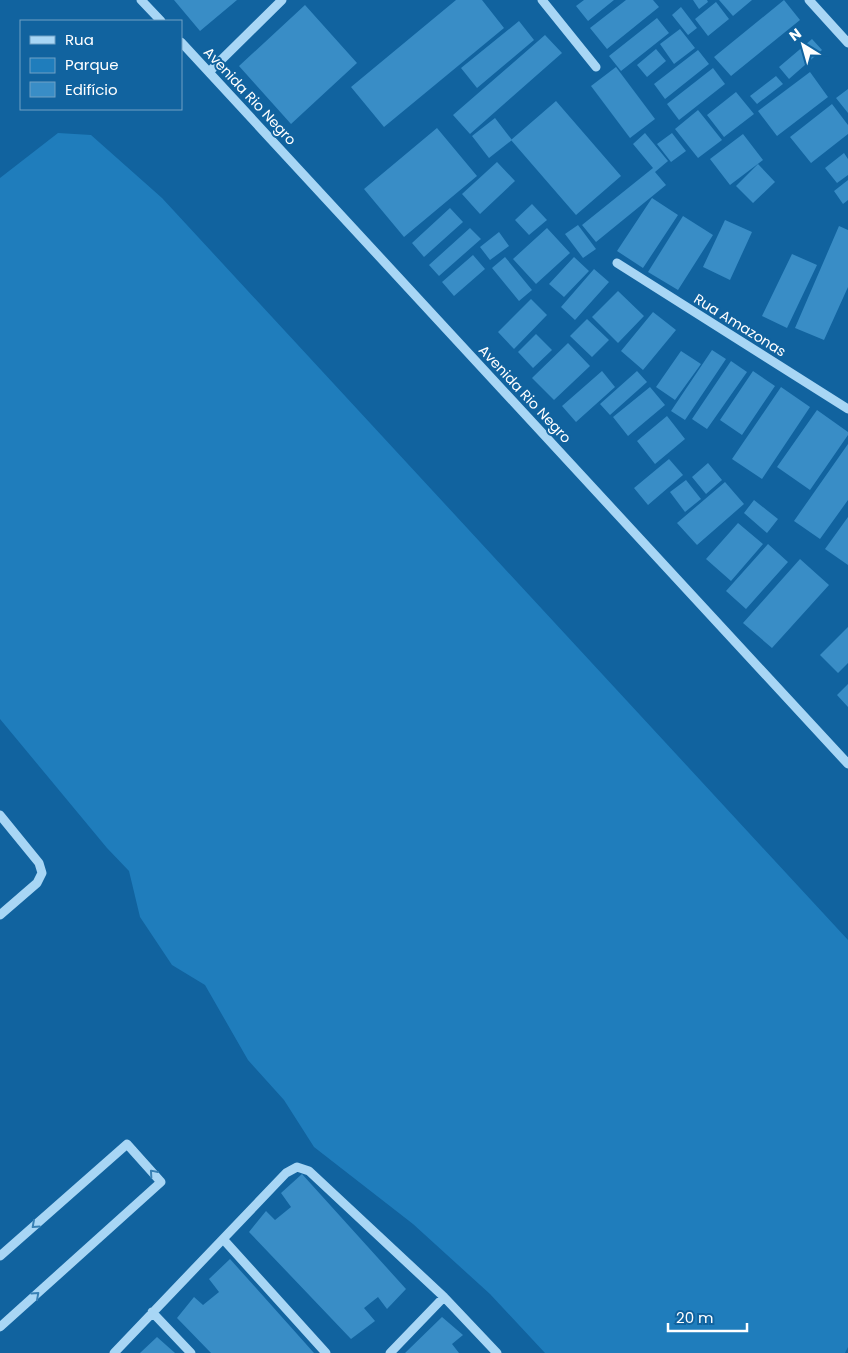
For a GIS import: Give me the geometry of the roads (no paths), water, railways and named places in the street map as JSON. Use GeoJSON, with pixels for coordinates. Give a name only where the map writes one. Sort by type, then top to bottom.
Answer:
{"type":"FeatureCollection","features":[{"type":"Feature","properties":{"kind":"street"},"geometry":{"type":"LineString","coordinates":[[141,0],[160,20]]}},
{"type":"Feature","properties":{"kind":"street"},"geometry":{"type":"LineString","coordinates":[[209,72],[282,0]]}},
{"type":"Feature","properties":{"kind":"street"},"geometry":{"type":"LineString","coordinates":[[542,0],[596,67]]}},
{"type":"Feature","properties":{"kind":"street"},"geometry":{"type":"LineString","coordinates":[[809,0],[848,43]]}},
{"type":"Feature","properties":{"kind":"street","name":"Avenida Rio Negro"},"geometry":{"type":"LineString","coordinates":[[182,43],[848,764]]}},
{"type":"Feature","properties":{"kind":"street","name":"Rua Amazonas"},"geometry":{"type":"LineString","coordinates":[[617,263],[848,409]]}},
{"type":"Feature","properties":{"kind":"street"},"geometry":{"type":"LineString","coordinates":[[0,815],[39,863],[42,873],[37,883],[0,915]]}},
{"type":"Feature","properties":{"kind":"street"},"geometry":{"type":"LineString","coordinates":[[0,1256],[127,1144],[161,1182],[0,1327]]}},
{"type":"Feature","properties":{"kind":"street"},"geometry":{"type":"LineString","coordinates":[[114,1353],[286,1173],[297,1166],[309,1171],[444,1297],[497,1353]]}},
{"type":"Feature","properties":{"kind":"street"},"geometry":{"type":"LineString","coordinates":[[223,1239],[326,1353]]}},
{"type":"Feature","properties":{"kind":"street"},"geometry":{"type":"LineString","coordinates":[[390,1353],[444,1297]]}},
{"type":"Feature","properties":{"kind":"street"},"geometry":{"type":"LineString","coordinates":[[152,1312],[191,1353]]}}]}
